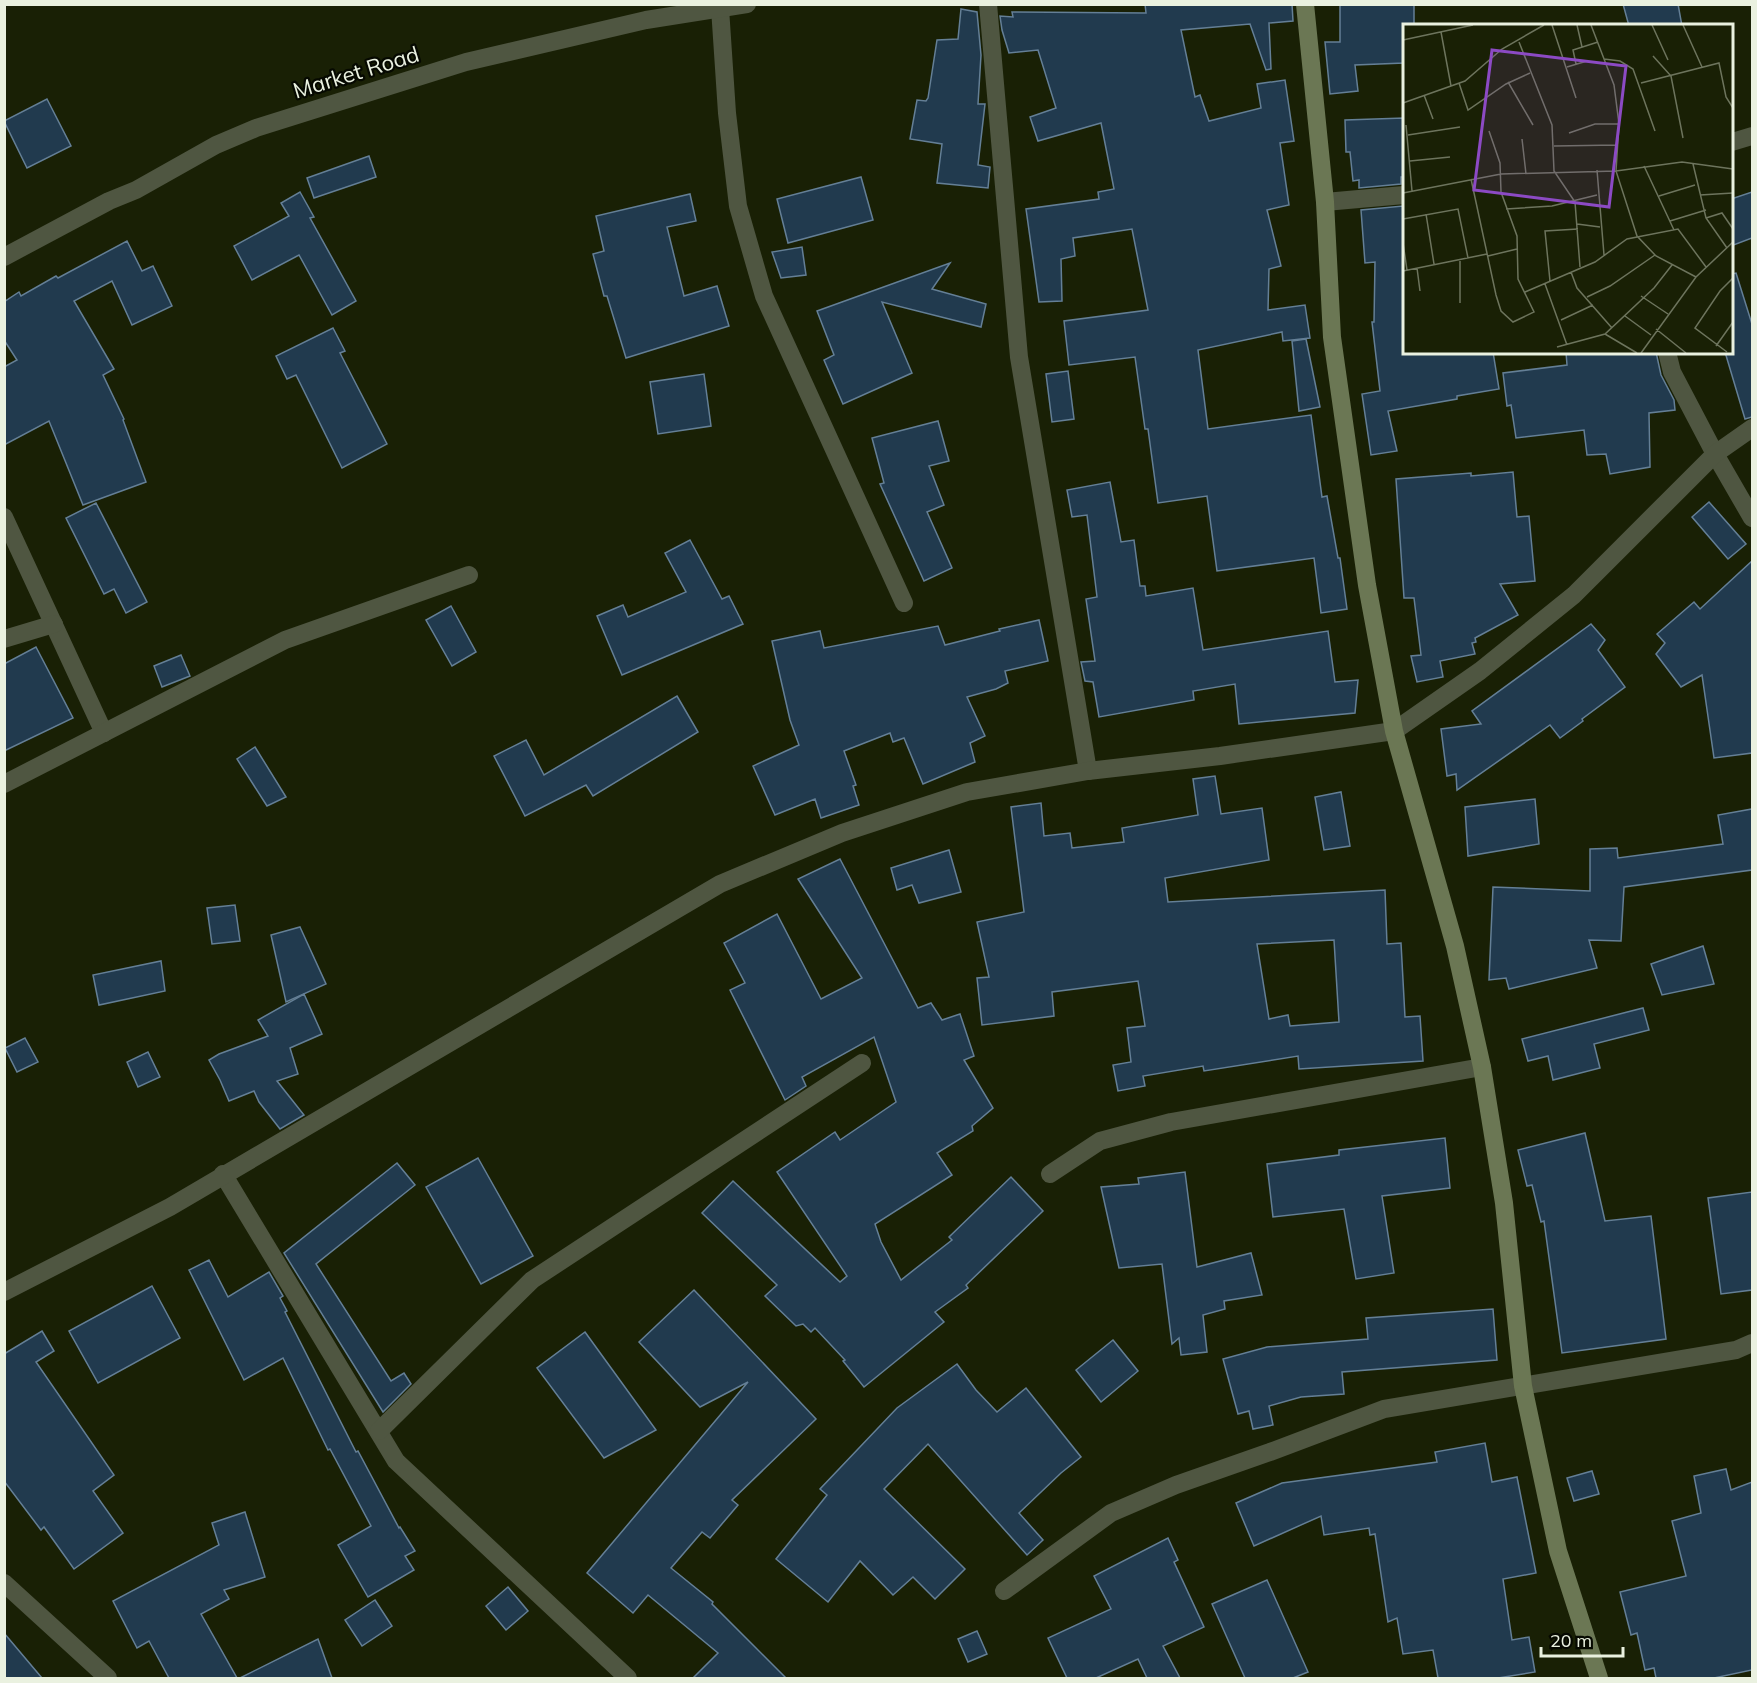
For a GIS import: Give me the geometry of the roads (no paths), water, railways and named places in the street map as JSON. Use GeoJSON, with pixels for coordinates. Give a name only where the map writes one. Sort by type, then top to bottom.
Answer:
{"type":"FeatureCollection","features":[{"type":"Feature","properties":{"kind":"street","name":"Market Road"},"geometry":{"type":"LineString","coordinates":[[4,257],[110,201],[136,190],[216,145],[256,128],[466,62],[602,29],[747,4]]}},
{"type":"Feature","properties":{"kind":"street"},"geometry":{"type":"LineString","coordinates":[[988,4],[1019,357],[1088,771]]}},
{"type":"Feature","properties":{"kind":"street"},"geometry":{"type":"LineString","coordinates":[[1305,4],[1325,202],[1334,349],[1367,585],[1394,731],[1455,946],[1482,1067],[1504,1203],[1523,1386],[1558,1551],[1599,1678]]}},
{"type":"Feature","properties":{"kind":"street"},"geometry":{"type":"LineString","coordinates":[[720,8],[727,113],[738,206],[764,296],[904,603]]}},
{"type":"Feature","properties":{"kind":"street"},"geometry":{"type":"LineString","coordinates":[[1733,141],[1752,136]]}},
{"type":"Feature","properties":{"kind":"street"},"geometry":{"type":"LineString","coordinates":[[1325,202],[1403,195]]}},
{"type":"Feature","properties":{"kind":"street"},"geometry":{"type":"LineString","coordinates":[[1668,354],[1672,372],[1752,518]]}},
{"type":"Feature","properties":{"kind":"street"},"geometry":{"type":"LineString","coordinates":[[4,1292],[170,1207],[720,884],[842,832],[967,792],[1088,771],[1220,756],[1394,731],[1480,671],[1574,595],[1715,454],[1752,428]]}},
{"type":"Feature","properties":{"kind":"street"},"geometry":{"type":"LineString","coordinates":[[4,517],[104,733]]}},
{"type":"Feature","properties":{"kind":"street"},"geometry":{"type":"LineString","coordinates":[[4,784],[285,640],[469,576]]}},
{"type":"Feature","properties":{"kind":"street"},"geometry":{"type":"LineString","coordinates":[[4,639],[54,624]]}},
{"type":"Feature","properties":{"kind":"street"},"geometry":{"type":"LineString","coordinates":[[379,1431],[532,1280],[862,1063]]}},
{"type":"Feature","properties":{"kind":"street"},"geometry":{"type":"LineString","coordinates":[[1050,1173],[1100,1140],[1171,1122],[1482,1067]]}},
{"type":"Feature","properties":{"kind":"street"},"geometry":{"type":"LineString","coordinates":[[223,1174],[396,1461],[628,1678]]}},
{"type":"Feature","properties":{"kind":"street"},"geometry":{"type":"LineString","coordinates":[[1004,1591],[1111,1513],[1176,1485],[1384,1409],[1736,1350],[1752,1343]]}},
{"type":"Feature","properties":{"kind":"street"},"geometry":{"type":"LineString","coordinates":[[4,1582],[108,1678]]}}]}
